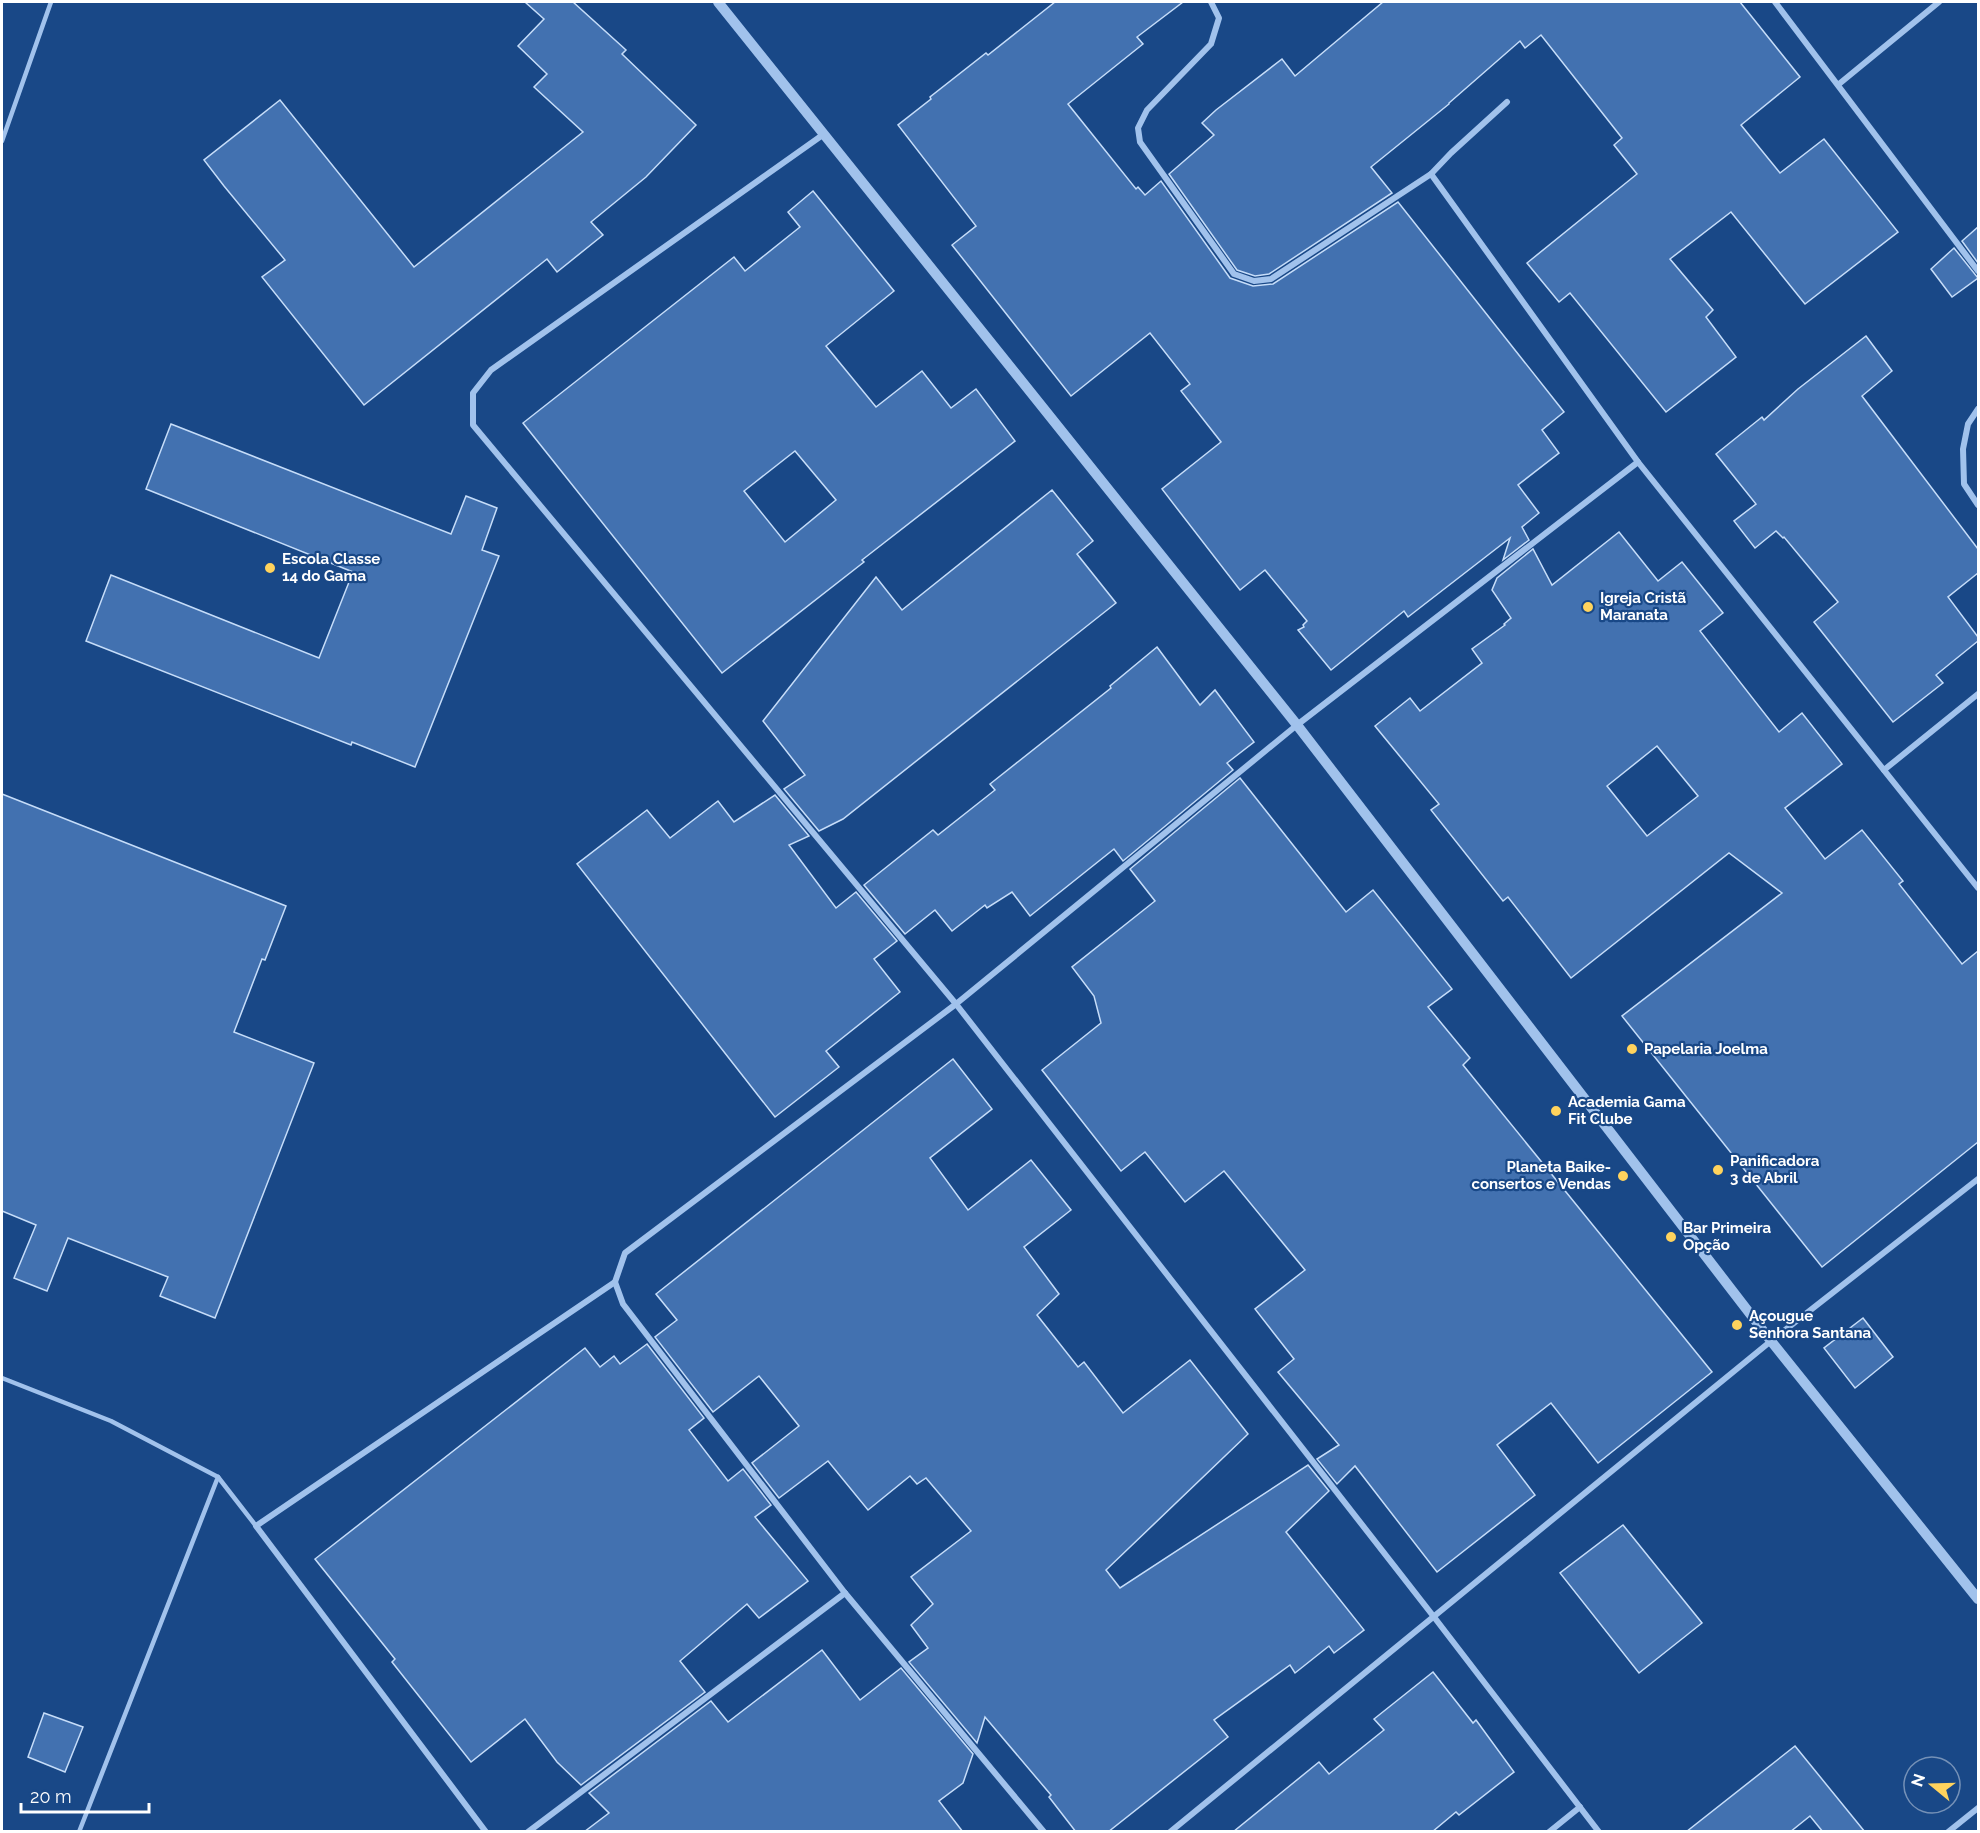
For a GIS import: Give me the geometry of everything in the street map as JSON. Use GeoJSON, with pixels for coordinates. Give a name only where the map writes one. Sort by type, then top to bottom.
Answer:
{"type":"FeatureCollection","features":[{"type":"Feature","properties":{"kind":"street"},"geometry":{"type":"LineString","coordinates":[[718,2],[1297,725],[1771,1341],[1978,1599]]}},
{"type":"Feature","properties":{"kind":"street"},"geometry":{"type":"LineString","coordinates":[[1211,2],[1219,18],[1211,44],[1147,110],[1138,128],[1140,142],[1234,274],[1254,281],[1270,279],[1431,174],[1506,102]]}},
{"type":"Feature","properties":{"kind":"street"},"geometry":{"type":"LineString","coordinates":[[1775,2],[1978,270]]}},
{"type":"Feature","properties":{"kind":"street"},"geometry":{"type":"LineString","coordinates":[[1839,84],[1939,2]]}},
{"type":"Feature","properties":{"kind":"street"},"geometry":{"type":"LineString","coordinates":[[824,134],[491,370],[473,393],[473,425],[956,1004],[1599,1832]]}},
{"type":"Feature","properties":{"kind":"street"},"geometry":{"type":"LineString","coordinates":[[1431,174],[1638,462],[1978,888]]}},
{"type":"Feature","properties":{"kind":"street"},"geometry":{"type":"LineString","coordinates":[[1978,410],[1968,424],[1963,449],[1964,484],[1978,505]]}},
{"type":"Feature","properties":{"kind":"street"},"geometry":{"type":"LineString","coordinates":[[486,1832],[256,1527],[615,1282],[625,1253],[956,1004],[1297,725],[1638,462]]}},
{"type":"Feature","properties":{"kind":"street"},"geometry":{"type":"LineString","coordinates":[[1884,770],[1978,694]]}},
{"type":"Feature","properties":{"kind":"street"},"geometry":{"type":"LineString","coordinates":[[1170,1832],[1771,1341],[1978,1179]]}},
{"type":"Feature","properties":{"kind":"street"},"geometry":{"type":"LineString","coordinates":[[615,1282],[623,1304],[845,1593],[1044,1832]]}},
{"type":"Feature","properties":{"kind":"street"},"geometry":{"type":"LineString","coordinates":[[528,1832],[845,1593]]}},
{"type":"Feature","properties":{"kind":"street"},"geometry":{"type":"LineString","coordinates":[[1549,1832],[1580,1807]]}},
{"type":"Feature","properties":{"kind":"street"},"geometry":{"type":"LineString","coordinates":[[1948,1832],[1978,1808]]}},
{"type":"Feature","properties":{"kind":"lane"},"geometry":{"type":"LineString","coordinates":[[2,141],[51,2]]}},
{"type":"Feature","properties":{"kind":"lane"},"geometry":{"type":"LineString","coordinates":[[2,1378],[111,1421],[218,1477],[256,1527]]}},
{"type":"Feature","properties":{"kind":"lane"},"geometry":{"type":"LineString","coordinates":[[79,1832],[218,1477]]}},
{"type":"Feature","properties":{"kind":"building"},"geometry":{"type":"Polygon","coordinates":[[[525,2],[573,2],[626,50],[622,54],[696,125],[646,177],[591,222],[603,235],[557,272],[547,259],[364,405],[262,277],[285,260],[204,160],[280,100],[414,267],[583,132],[534,87],[547,74],[518,46],[544,19],[525,2]]]}},
{"type":"Feature","properties":{"kind":"building"},"geometry":{"type":"Polygon","coordinates":[[[1055,2],[1183,2],[1137,37],[1143,44],[1068,104],[1136,189],[1138,187],[1145,195],[1161,181],[1230,278],[1253,286],[1273,284],[1398,202],[1564,412],[1542,430],[1559,453],[1518,485],[1539,513],[1522,527],[1529,540],[1503,560],[1510,538],[1408,617],[1404,611],[1331,670],[1298,630],[1304,627],[1307,621],[1265,570],[1240,590],[1162,489],[1221,442],[1181,391],[1190,384],[1150,333],[1071,396],[952,245],[976,226],[898,125],[986,53],[988,55],[1055,2]]]}},
{"type":"Feature","properties":{"kind":"building"},"geometry":{"type":"Polygon","coordinates":[[[1383,2],[1740,2],[1800,77],[1741,125],[1780,173],[1824,139],[1898,232],[1805,304],[1731,212],[1670,259],[1713,310],[1706,317],[1736,357],[1666,412],[1570,293],[1559,302],[1527,263],[1637,174],[1614,145],[1622,138],[1541,35],[1525,48],[1520,41],[1449,104],[1371,167],[1392,193],[1269,274],[1255,276],[1237,270],[1169,174],[1214,135],[1202,123],[1216,110],[1282,59],[1295,76],[1383,2]]]}},
{"type":"Feature","properties":{"kind":"building"},"geometry":{"type":"Polygon","coordinates":[[[813,191],[894,291],[826,346],[876,407],[922,371],[951,408],[976,389],[1015,441],[722,673],[523,423],[734,257],[745,271],[800,227],[788,212],[813,191]],[[795,451],[744,491],[785,542],[836,500],[795,451]]]}},
{"type":"Feature","properties":{"kind":"building"},"geometry":{"type":"Polygon","coordinates":[[[1978,227],[1978,263],[1962,241],[1978,227]]]}},
{"type":"Feature","properties":{"kind":"building"},"geometry":{"type":"Polygon","coordinates":[[[1954,248],[1978,278],[1952,297],[1931,269],[1954,248]]]}},
{"type":"Feature","properties":{"kind":"building"},"geometry":{"type":"Polygon","coordinates":[[[1866,336],[1892,371],[1862,396],[1978,549],[1978,573],[1948,597],[1978,637],[1978,641],[1936,675],[1943,683],[1893,722],[1814,622],[1838,602],[1784,537],[1776,531],[1755,548],[1734,521],[1756,504],[1716,454],[1762,417],[1764,420],[1798,389],[1866,336]]]}},
{"type":"Feature","properties":{"kind":"building"},"geometry":{"type":"Polygon","coordinates":[[[171,424],[451,534],[466,496],[497,508],[482,550],[499,556],[415,767],[352,742],[351,745],[86,641],[111,575],[319,658],[353,572],[146,489],[171,424]]]}},
{"type":"Feature","properties":{"kind":"building"},"geometry":{"type":"Polygon","coordinates":[[[1052,490],[1093,541],[1077,554],[1116,603],[843,819],[819,831],[784,789],[805,775],[763,721],[876,577],[902,610],[1052,490]]]}},
{"type":"Feature","properties":{"kind":"building"},"geometry":{"type":"Polygon","coordinates":[[[1619,532],[1658,581],[1682,562],[1723,613],[1700,631],[1779,732],[1802,713],[1842,764],[1785,808],[1825,859],[1862,830],[1903,881],[1899,884],[1962,964],[1978,951],[1978,1142],[1822,1267],[1622,1016],[1782,893],[1729,853],[1571,978],[1508,897],[1503,901],[1431,810],[1439,804],[1375,726],[1410,698],[1420,711],[1482,663],[1472,649],[1511,618],[1492,590],[1497,578],[1533,549],[1552,585],[1619,532]],[[1657,746],[1607,786],[1647,836],[1698,796],[1657,746]]]}},
{"type":"Feature","properties":{"kind":"building"},"geometry":{"type":"Polygon","coordinates":[[[1157,647],[1200,705],[1215,690],[1254,742],[1227,763],[1233,770],[1123,861],[1114,849],[1030,916],[1012,892],[987,908],[985,905],[952,931],[935,910],[905,934],[864,885],[933,830],[938,835],[995,790],[990,784],[1111,688],[1110,686],[1157,647]]]}},
{"type":"Feature","properties":{"kind":"building"},"geometry":{"type":"Polygon","coordinates":[[[1240,778],[1346,912],[1373,890],[1452,989],[1428,1007],[1470,1058],[1463,1065],[1712,1372],[1598,1463],[1551,1403],[1497,1445],[1535,1495],[1437,1572],[1355,1466],[1337,1484],[1317,1459],[1339,1445],[1278,1372],[1294,1359],[1255,1309],[1305,1270],[1224,1171],[1185,1202],[1145,1152],[1121,1171],[1042,1070],[1101,1023],[1094,996],[1072,967],[1155,901],[1130,869],[1240,778]]]}},
{"type":"Feature","properties":{"kind":"building"},"geometry":{"type":"Polygon","coordinates":[[[2,794],[286,906],[265,960],[262,959],[234,1032],[314,1063],[215,1318],[160,1296],[168,1277],[68,1238],[47,1291],[14,1278],[36,1225],[2,1211],[2,794]]]}},
{"type":"Feature","properties":{"kind":"building"},"geometry":{"type":"Polygon","coordinates":[[[775,795],[809,836],[789,845],[836,908],[856,892],[897,941],[874,959],[900,992],[826,1051],[839,1067],[775,1117],[577,864],[647,810],[670,838],[718,801],[734,822],[775,795]]]}},
{"type":"Feature","properties":{"kind":"building"},"geometry":{"type":"Polygon","coordinates":[[[953,1059],[992,1109],[930,1158],[968,1210],[1031,1160],[1071,1210],[1024,1247],[1059,1294],[1037,1315],[1078,1367],[1084,1362],[1123,1413],[1190,1360],[1248,1434],[1106,1570],[1120,1588],[1308,1465],[1329,1491],[1286,1532],[1364,1630],[1334,1653],[1329,1646],[1295,1673],[1290,1665],[1214,1720],[1228,1737],[1108,1832],[1076,1832],[1049,1797],[1051,1795],[985,1717],[977,1743],[909,1662],[928,1648],[911,1625],[933,1604],[911,1577],[971,1531],[926,1478],[917,1484],[910,1476],[868,1510],[828,1461],[779,1498],[752,1463],[799,1426],[759,1376],[713,1412],[655,1337],[677,1320],[656,1294],[953,1059]]]}},
{"type":"Feature","properties":{"kind":"building"},"geometry":{"type":"Polygon","coordinates":[[[1863,1318],[1893,1357],[1855,1388],[1824,1348],[1863,1318]]]}},
{"type":"Feature","properties":{"kind":"building"},"geometry":{"type":"Polygon","coordinates":[[[647,1344],[704,1418],[689,1430],[728,1481],[743,1469],[771,1505],[755,1517],[808,1581],[759,1618],[747,1604],[680,1661],[705,1692],[581,1785],[557,1762],[525,1719],[471,1762],[392,1662],[395,1659],[315,1559],[585,1348],[600,1367],[614,1356],[620,1364],[647,1344]]]}},
{"type":"Feature","properties":{"kind":"building"},"geometry":{"type":"Polygon","coordinates":[[[1623,1525],[1702,1623],[1639,1673],[1560,1573],[1623,1525]]]}},
{"type":"Feature","properties":{"kind":"building"},"geometry":{"type":"Polygon","coordinates":[[[822,1650],[860,1700],[901,1668],[973,1754],[963,1783],[939,1801],[963,1832],[584,1832],[609,1813],[589,1793],[711,1701],[728,1722],[822,1650]]]}},
{"type":"Feature","properties":{"kind":"building"},"geometry":{"type":"Polygon","coordinates":[[[1433,1672],[1473,1723],[1476,1720],[1514,1772],[1459,1815],[1456,1812],[1432,1832],[1233,1832],[1319,1762],[1329,1774],[1384,1730],[1374,1719],[1433,1672]]]}},
{"type":"Feature","properties":{"kind":"building"},"geometry":{"type":"Polygon","coordinates":[[[44,1713],[83,1727],[65,1772],[28,1757],[44,1713]]]}},
{"type":"Feature","properties":{"kind":"building"},"geometry":{"type":"Polygon","coordinates":[[[1795,1746],[1865,1832],[1823,1832],[1810,1816],[1790,1832],[1686,1832],[1795,1746]]]}},
{"type":"Feature","properties":{"kind":"place","name":"Escola Classe 14 do Gama"},"geometry":{"type":"Point","coordinates":[270,568]}},
{"type":"Feature","properties":{"kind":"place","name":"Igreja Cristã Maranata"},"geometry":{"type":"Point","coordinates":[1588,607]}},
{"type":"Feature","properties":{"kind":"place","name":"Papelaria Joelma"},"geometry":{"type":"Point","coordinates":[1632,1049]}},
{"type":"Feature","properties":{"kind":"place","name":"Academia Gama Fit Clube"},"geometry":{"type":"Point","coordinates":[1556,1111]}},
{"type":"Feature","properties":{"kind":"place","name":"Panificadora 3 de Abril"},"geometry":{"type":"Point","coordinates":[1718,1170]}},
{"type":"Feature","properties":{"kind":"place","name":"Planeta Baike- consertos e Vendas"},"geometry":{"type":"Point","coordinates":[1623,1176]}},
{"type":"Feature","properties":{"kind":"place","name":"Bar Primeira Opção"},"geometry":{"type":"Point","coordinates":[1671,1237]}},
{"type":"Feature","properties":{"kind":"place","name":"Açougue Senhora Santana"},"geometry":{"type":"Point","coordinates":[1737,1325]}}]}
